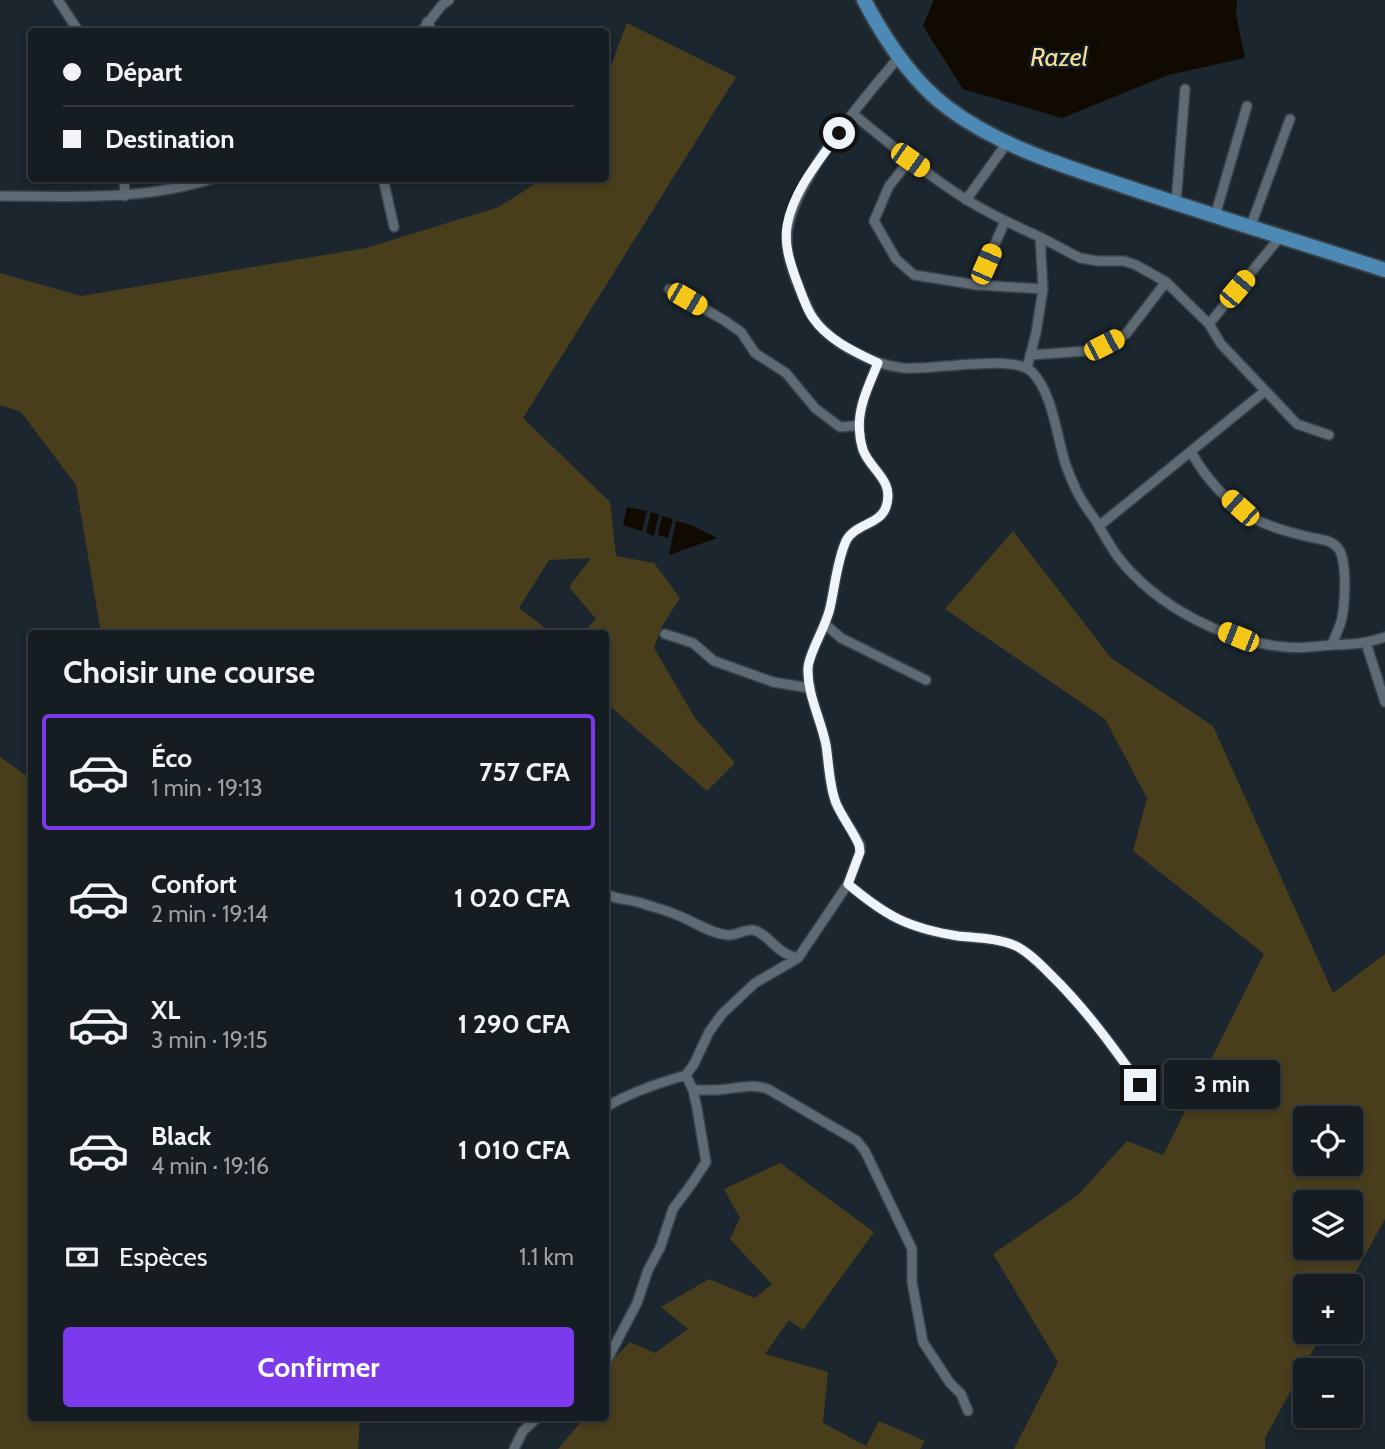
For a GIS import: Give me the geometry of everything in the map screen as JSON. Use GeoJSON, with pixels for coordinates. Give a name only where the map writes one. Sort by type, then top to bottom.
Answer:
{"type":"FeatureCollection","features":[{"type":"Feature","properties":{"kind":"main road"},"geometry":{"type":"LineString","coordinates":[[864,0],[899,57],[913,73],[946,106],[988,134],[1053,162],[1385,270]]}},
{"type":"Feature","properties":{"kind":"street"},"geometry":{"type":"LineString","coordinates":[[58,0],[76,28]]}},
{"type":"Feature","properties":{"kind":"street"},"geometry":{"type":"LineString","coordinates":[[423,28],[449,0]]}},
{"type":"Feature","properties":{"kind":"street"},"geometry":{"type":"LineString","coordinates":[[427,22],[431,28]]}},
{"type":"Feature","properties":{"kind":"street"},"geometry":{"type":"LineString","coordinates":[[899,57],[812,170],[788,225],[786,242],[789,261],[812,317],[834,339],[878,363],[904,368],[982,363],[1012,364],[1027,368],[1043,387],[1063,458],[1075,488],[1118,557],[1152,592],[1181,612],[1238,637],[1284,647],[1366,643],[1385,637]]}},
{"type":"Feature","properties":{"kind":"street"},"geometry":{"type":"LineString","coordinates":[[1176,203],[1185,89]]}},
{"type":"Feature","properties":{"kind":"street"},"geometry":{"type":"LineString","coordinates":[[1215,216],[1247,106]]}},
{"type":"Feature","properties":{"kind":"street"},"geometry":{"type":"LineString","coordinates":[[853,114],[966,200],[1005,221],[1080,258],[1124,261],[1166,282],[1209,324],[1221,344],[1297,424],[1329,435]]}},
{"type":"Feature","properties":{"kind":"street"},"geometry":{"type":"LineString","coordinates":[[1250,228],[1290,120]]}},
{"type":"Feature","properties":{"kind":"street"},"geometry":{"type":"LineString","coordinates":[[966,200],[1007,143]]}},
{"type":"Feature","properties":{"kind":"street"},"geometry":{"type":"LineString","coordinates":[[910,160],[889,186],[874,221],[896,259],[914,275],[977,285],[1043,289]]}},
{"type":"Feature","properties":{"kind":"street"},"geometry":{"type":"LineString","coordinates":[[124,182],[125,196]]}},
{"type":"Feature","properties":{"kind":"street"},"geometry":{"type":"LineString","coordinates":[[0,196],[125,196],[203,182]]}},
{"type":"Feature","properties":{"kind":"street"},"geometry":{"type":"LineString","coordinates":[[384,182],[394,228]]}},
{"type":"Feature","properties":{"kind":"street"},"geometry":{"type":"LineString","coordinates":[[977,285],[1005,221]]}},
{"type":"Feature","properties":{"kind":"street"},"geometry":{"type":"LineString","coordinates":[[1027,368],[1043,289],[1040,237]]}},
{"type":"Feature","properties":{"kind":"street"},"geometry":{"type":"LineString","coordinates":[[1209,324],[1280,237]]}},
{"type":"Feature","properties":{"kind":"street"},"geometry":{"type":"LineString","coordinates":[[1030,355],[1086,351],[1125,334],[1166,282]]}},
{"type":"Feature","properties":{"kind":"street"},"geometry":{"type":"LineString","coordinates":[[669,289],[741,332],[755,354],[786,373],[815,408],[840,427],[859,423]]}},
{"type":"Feature","properties":{"kind":"street"},"geometry":{"type":"LineString","coordinates":[[609,1105],[658,1083],[686,1076],[709,1032],[722,1014],[755,983],[799,958],[848,884],[860,852],[832,792],[825,744],[809,688],[808,666],[825,625],[842,551],[848,538],[852,532],[881,515],[886,507],[888,492],[885,482],[864,452],[859,433],[864,398],[878,363]]}},
{"type":"Feature","properties":{"kind":"street"},"geometry":{"type":"LineString","coordinates":[[1099,526],[1265,391]]}},
{"type":"Feature","properties":{"kind":"street"},"geometry":{"type":"LineString","coordinates":[[1191,452],[1204,473],[1240,508],[1260,521],[1328,541],[1340,551],[1344,597],[1342,618],[1332,645]]}},
{"type":"Feature","properties":{"kind":"street"},"geometry":{"type":"LineString","coordinates":[[825,625],[841,638],[926,680]]}},
{"type":"Feature","properties":{"kind":"street"},"geometry":{"type":"LineString","coordinates":[[665,634],[693,643],[714,661],[774,682],[809,688]]}},
{"type":"Feature","properties":{"kind":"street"},"geometry":{"type":"LineString","coordinates":[[1366,643],[1385,702]]}},
{"type":"Feature","properties":{"kind":"street"},"geometry":{"type":"LineString","coordinates":[[848,884],[888,915],[910,925],[954,935],[1007,942],[1019,947],[1063,987],[1104,1034],[1140,1085]]}},
{"type":"Feature","properties":{"kind":"street"},"geometry":{"type":"LineString","coordinates":[[609,895],[613,898],[631,899],[719,933],[731,935],[756,931],[782,952],[799,958]]}},
{"type":"Feature","properties":{"kind":"street"},"geometry":{"type":"LineString","coordinates":[[609,1356],[637,1303],[673,1209],[706,1162],[697,1108],[686,1076]]}},
{"type":"Feature","properties":{"kind":"street"},"geometry":{"type":"LineString","coordinates":[[692,1090],[718,1090],[752,1085],[768,1088],[858,1141],[912,1249],[912,1282],[923,1342],[950,1383],[961,1394],[968,1411]]}},
{"type":"Feature","properties":{"kind":"street"},"geometry":{"type":"LineString","coordinates":[[514,1449],[523,1431],[534,1421]]}},
{"type":"Feature","properties":{"kind":"shaded area"},"geometry":{"type":"Polygon","coordinates":[[[627,23],[736,77],[523,418],[610,502],[616,556],[654,563],[680,598],[662,626],[654,648],[695,718],[735,763],[707,791],[609,707],[609,630],[585,630],[596,619],[569,587],[591,558],[549,560],[519,608],[548,630],[100,630],[76,485],[21,412],[0,405],[0,273],[81,296],[366,248],[499,207],[537,182],[609,182],[609,71],[627,23]]]}},
{"type":"Feature","properties":{"kind":"shaded area"},"geometry":{"type":"Polygon","coordinates":[[[1013,531],[1111,658],[1213,726],[1333,993],[1385,954],[1385,1219],[1363,1259],[1363,1190],[1293,1190],[1293,1260],[1362,1260],[1355,1274],[1293,1274],[1293,1344],[1316,1344],[1309,1358],[1293,1358],[1293,1387],[1265,1438],[1265,1449],[1014,1449],[1058,1362],[993,1254],[1078,1195],[1127,1141],[1163,1155],[1264,954],[1133,851],[1147,798],[1105,719],[945,609],[1013,531]]]}},
{"type":"Feature","properties":{"kind":"shaded area"},"geometry":{"type":"Polygon","coordinates":[[[0,757],[28,777],[28,1421],[360,1421],[358,1449],[0,1449],[0,757]]]}},
{"type":"Feature","properties":{"kind":"shaded area"},"geometry":{"type":"Polygon","coordinates":[[[780,1163],[874,1232],[803,1330],[789,1320],[765,1354],[828,1372],[823,1423],[866,1446],[879,1421],[925,1441],[920,1449],[558,1449],[581,1421],[609,1421],[609,1364],[630,1342],[655,1353],[688,1329],[661,1307],[709,1279],[755,1298],[772,1284],[730,1239],[740,1218],[724,1189],[780,1163]]]}},
{"type":"Feature","properties":{"kind":"water","name":"Razel"},"geometry":{"type":"Polygon","coordinates":[[[934,0],[1237,0],[1236,15],[1245,58],[1168,75],[1062,118],[963,89],[923,26],[934,0]]]}},
{"type":"Feature","properties":{"kind":"water"},"geometry":{"type":"Polygon","coordinates":[[[627,507],[647,511],[642,531],[623,525],[627,507]]]}},
{"type":"Feature","properties":{"kind":"water"},"geometry":{"type":"Polygon","coordinates":[[[651,512],[659,514],[654,536],[646,533],[651,512]]]}},
{"type":"Feature","properties":{"kind":"water"},"geometry":{"type":"Polygon","coordinates":[[[662,516],[673,519],[668,538],[658,535],[662,516]]]}},
{"type":"Feature","properties":{"kind":"water"},"geometry":{"type":"Polygon","coordinates":[[[676,521],[691,525],[717,538],[669,555],[676,521]]]}},
{"type":"Feature","properties":{"kind":"route"},"geometry":{"type":"LineString","coordinates":[[839,133],[801,190],[788,225],[786,242],[789,261],[812,317],[834,339],[878,363],[864,398],[859,433],[864,452],[885,482],[888,492],[886,507],[881,515],[852,532],[848,538],[842,551],[830,612],[808,666],[809,688],[825,744],[832,792],[859,845],[860,852],[848,884],[888,915],[910,925],[954,935],[1007,942],[1019,947],[1063,987],[1104,1034],[1140,1085]]}}]}
